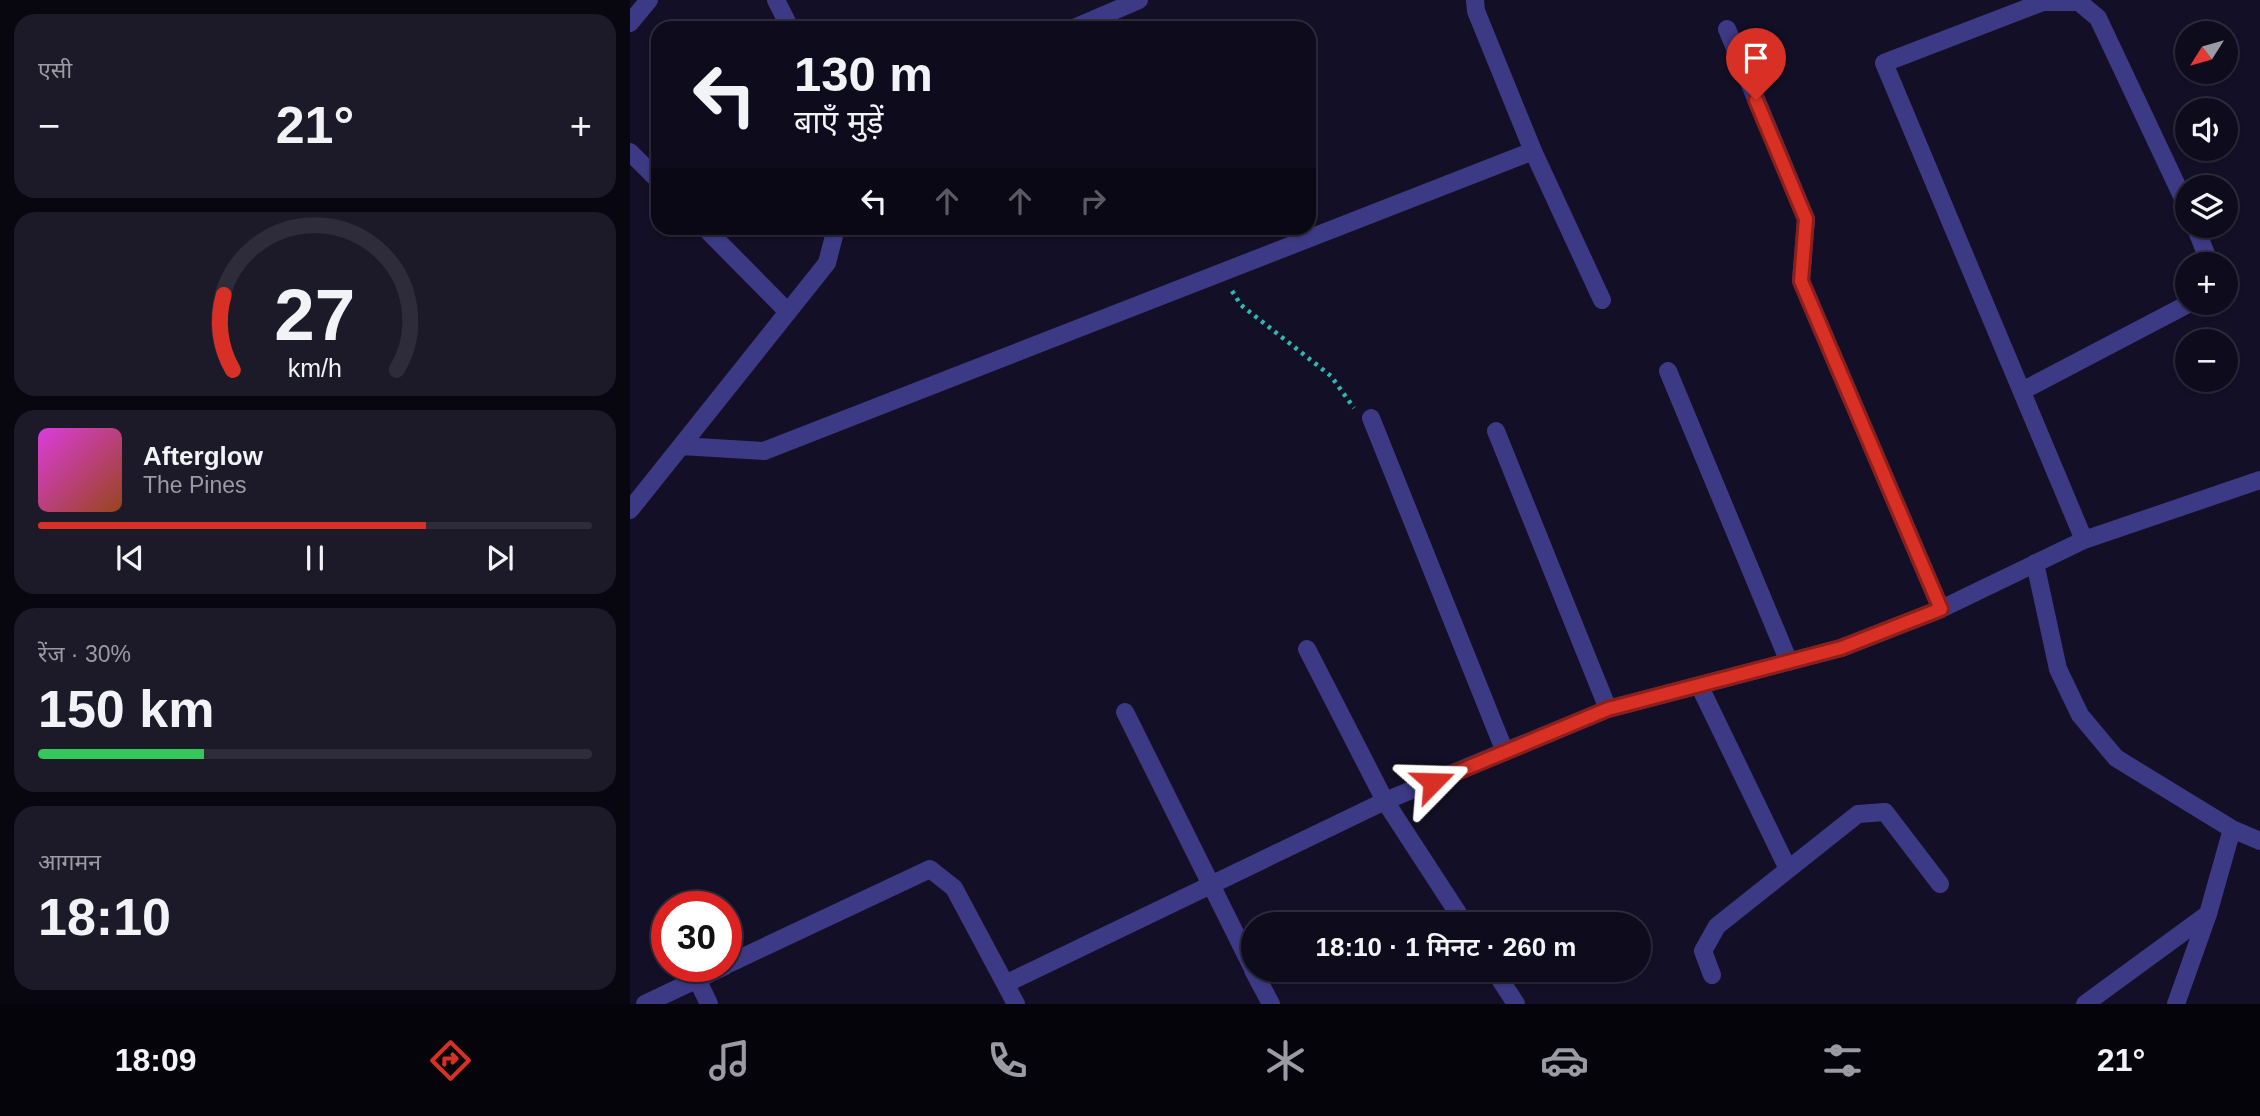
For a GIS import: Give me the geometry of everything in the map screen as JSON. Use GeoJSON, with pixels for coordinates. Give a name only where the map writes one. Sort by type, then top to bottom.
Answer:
{"type":"FeatureCollection","features":[{"type":"Feature","properties":{"kind":"street"},"geometry":{"type":"LineString","coordinates":[[630,23],[649,0]]}},
{"type":"Feature","properties":{"kind":"street"},"geometry":{"type":"LineString","coordinates":[[776,0],[786,21]]}},
{"type":"Feature","properties":{"kind":"street"},"geometry":{"type":"LineString","coordinates":[[1090,21],[1139,0]]}},
{"type":"Feature","properties":{"kind":"street"},"geometry":{"type":"LineString","coordinates":[[1475,0],[1476,11],[1533,151],[1602,300]]}},
{"type":"Feature","properties":{"kind":"street"},"geometry":{"type":"LineString","coordinates":[[2084,540],[1884,63],[2043,2],[2079,2],[2098,18],[2175,181]]}},
{"type":"Feature","properties":{"kind":"street"},"geometry":{"type":"LineString","coordinates":[[1727,29],[1806,219],[1801,281],[1941,609]]}},
{"type":"Feature","properties":{"kind":"street"},"geometry":{"type":"LineString","coordinates":[[681,446],[765,451],[1533,151]]}},
{"type":"Feature","properties":{"kind":"street"},"geometry":{"type":"LineString","coordinates":[[630,152],[651,173]]}},
{"type":"Feature","properties":{"kind":"street"},"geometry":{"type":"LineString","coordinates":[[712,235],[788,312]]}},
{"type":"Feature","properties":{"kind":"street"},"geometry":{"type":"LineString","coordinates":[[630,510],[827,263],[834,235]]}},
{"type":"Feature","properties":{"kind":"street"},"geometry":{"type":"LineString","coordinates":[[2022,391],[2175,311]]}},
{"type":"Feature","properties":{"kind":"street"},"geometry":{"type":"LineString","coordinates":[[1668,371],[1789,662]]}},
{"type":"Feature","properties":{"kind":"street"},"geometry":{"type":"LineString","coordinates":[[1371,418],[1505,752]]}},
{"type":"Feature","properties":{"kind":"street"},"geometry":{"type":"LineString","coordinates":[[1496,431],[1608,709]]}},
{"type":"Feature","properties":{"kind":"street"},"geometry":{"type":"LineString","coordinates":[[1007,983],[1385,801],[1608,709],[1841,648],[1941,609],[2084,540],[2260,480]]}},
{"type":"Feature","properties":{"kind":"street"},"geometry":{"type":"LineString","coordinates":[[2035,563],[2057,669],[2080,715],[2116,758],[2232,829],[2260,841]]}},
{"type":"Feature","properties":{"kind":"street"},"geometry":{"type":"LineString","coordinates":[[1307,649],[1385,801],[1457,912]]}},
{"type":"Feature","properties":{"kind":"street"},"geometry":{"type":"LineString","coordinates":[[1699,685],[1788,869]]}},
{"type":"Feature","properties":{"kind":"street"},"geometry":{"type":"LineString","coordinates":[[1125,712],[1241,946]]}},
{"type":"Feature","properties":{"kind":"street"},"geometry":{"type":"LineString","coordinates":[[1712,975],[1703,951],[1717,926],[1858,814],[1885,811],[1940,884]]}},
{"type":"Feature","properties":{"kind":"street"},"geometry":{"type":"LineString","coordinates":[[2176,1004],[2208,914],[2232,829]]}},
{"type":"Feature","properties":{"kind":"street"},"geometry":{"type":"LineString","coordinates":[[742,958],[930,869],[954,888],[1016,1004]]}},
{"type":"Feature","properties":{"kind":"street"},"geometry":{"type":"LineString","coordinates":[[2085,1004],[2208,914]]}},
{"type":"Feature","properties":{"kind":"street"},"geometry":{"type":"LineString","coordinates":[[645,1004],[691,982]]}},
{"type":"Feature","properties":{"kind":"street"},"geometry":{"type":"LineString","coordinates":[[698,982],[709,1004]]}},
{"type":"Feature","properties":{"kind":"street"},"geometry":{"type":"LineString","coordinates":[[1260,982],[1271,1004]]}},
{"type":"Feature","properties":{"kind":"street"},"geometry":{"type":"LineString","coordinates":[[1502,982],[1516,1004]]}},
{"type":"Feature","properties":{"kind":"path"},"geometry":{"type":"LineString","coordinates":[[1220,273],[1241,305],[1331,376],[1355,409],[1371,418]]}},
{"type":"Feature","properties":{"kind":"route"},"geometry":{"type":"LineString","coordinates":[[1433,782],[1608,709],[1841,648],[1941,609],[1801,281],[1806,219],[1756,100]]}}]}
